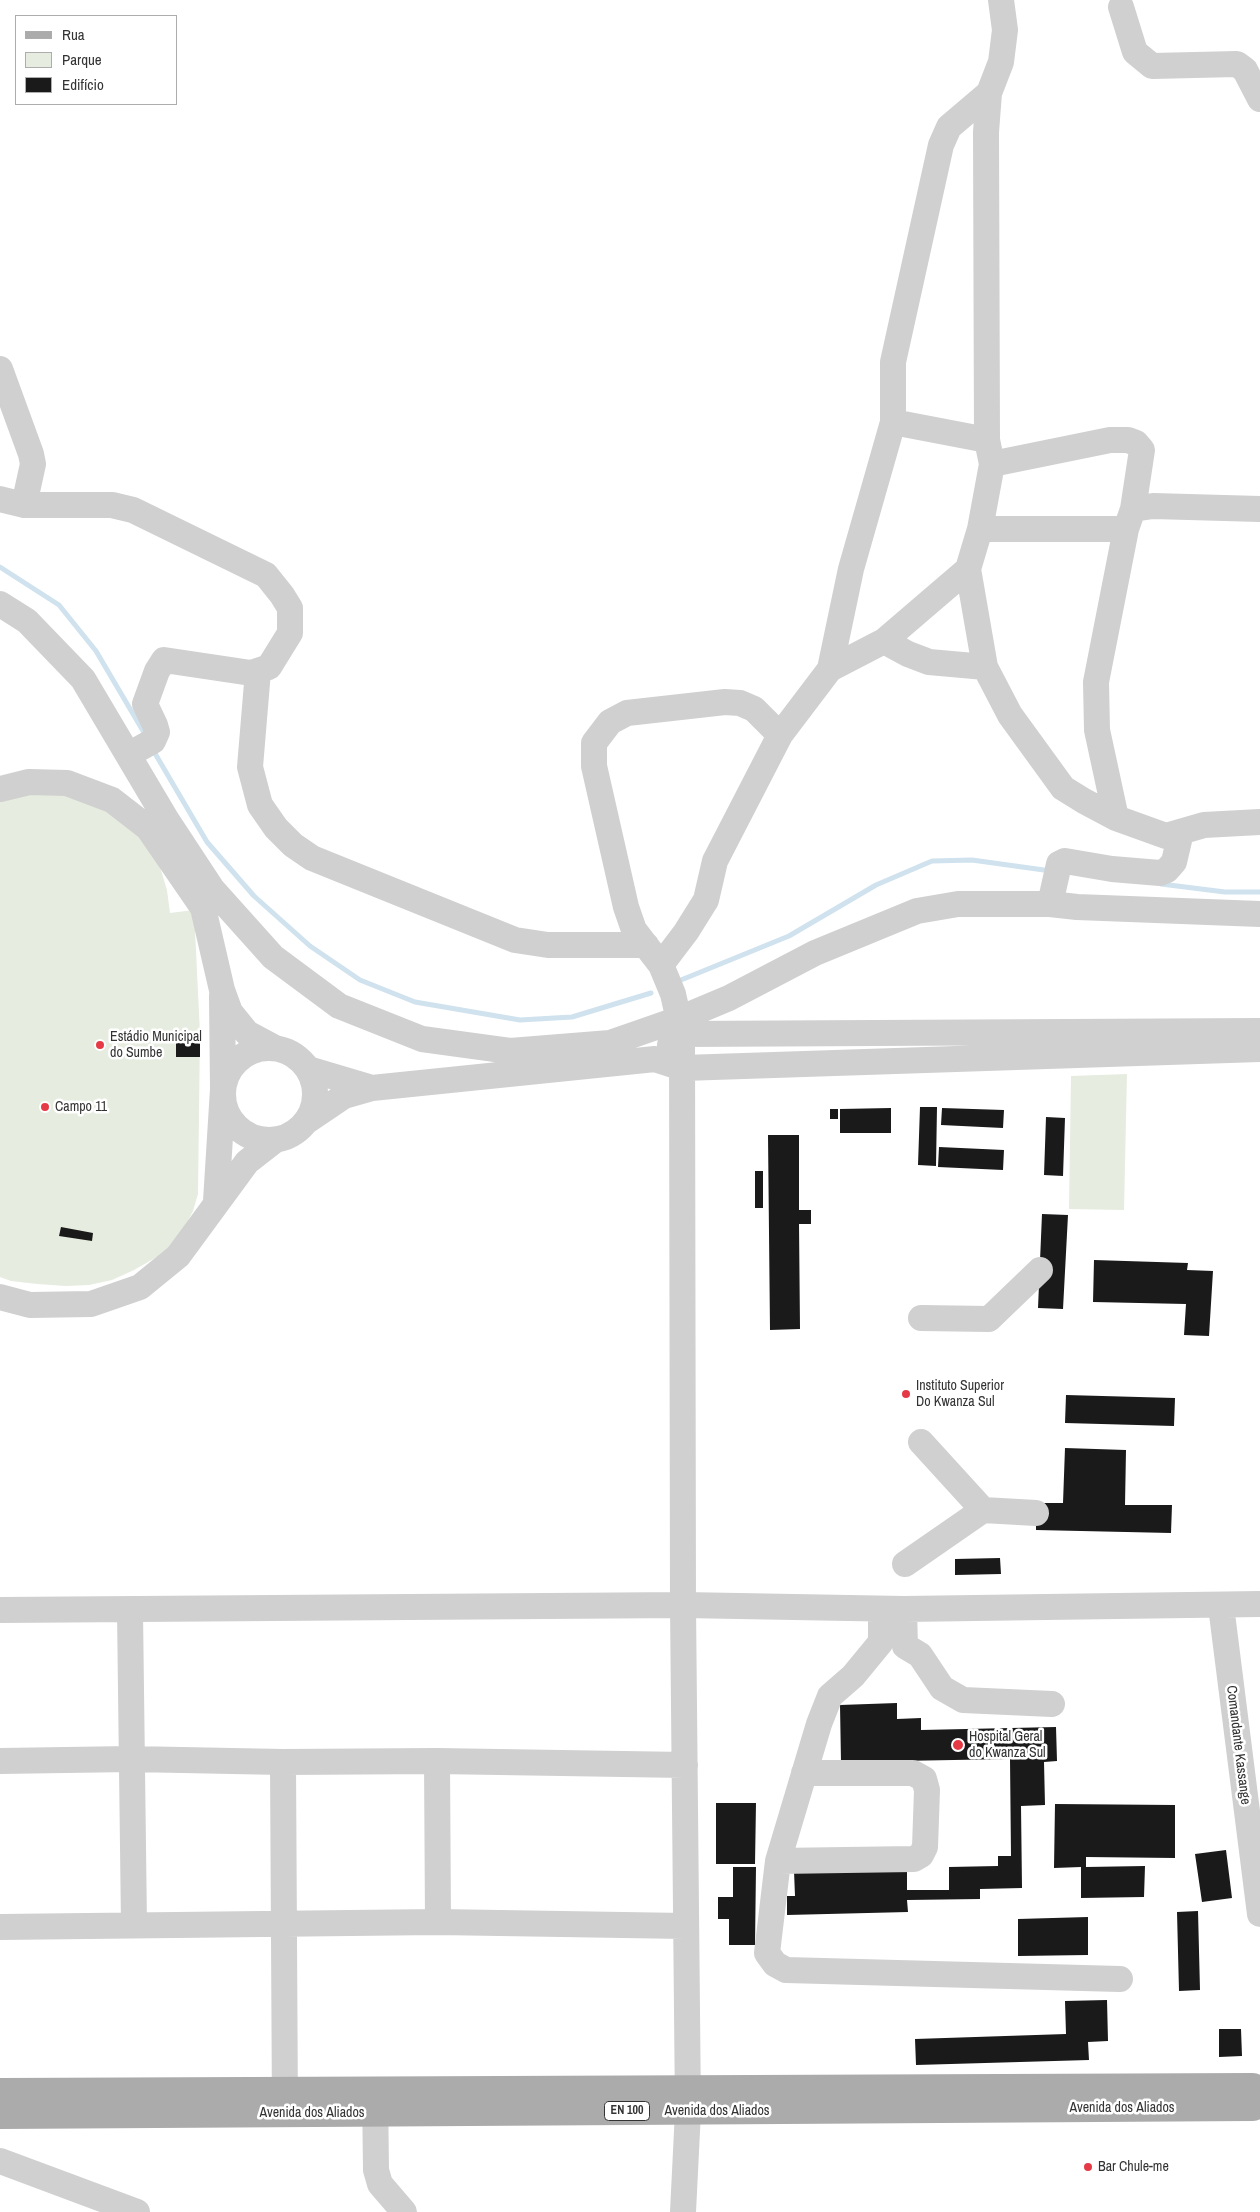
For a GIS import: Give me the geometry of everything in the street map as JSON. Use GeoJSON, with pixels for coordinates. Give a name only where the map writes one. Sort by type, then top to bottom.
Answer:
{"type":"FeatureCollection","features":[{"type":"Feature","properties":{"kind":"main road","name":"Avenida dos Aliados"},"geometry":{"type":"LineString","coordinates":[[0,2092],[284,2102],[1257,2097]]}},
{"type":"Feature","properties":{"kind":"main road","name":"Avenida dos Aliados"},"geometry":{"type":"LineString","coordinates":[[0,2115],[284,2102]]}},
{"type":"Feature","properties":{"kind":"street"},"geometry":{"type":"LineString","coordinates":[[1001,0],[1005,30],[1001,62],[989,93],[986,132],[990,452],[980,529],[968,569],[985,667],[1010,715],[1063,788],[1084,801],[1116,818],[1166,836],[1204,825],[1260,822]]}},
{"type":"Feature","properties":{"kind":"street"},"geometry":{"type":"LineString","coordinates":[[1121,7],[1135,52],[1152,66],[1236,64],[1245,70],[1260,99]]}},
{"type":"Feature","properties":{"kind":"street"},"geometry":{"type":"LineString","coordinates":[[830,670],[851,569],[893,422],[893,362],[941,145],[950,127],[989,93]]}},
{"type":"Feature","properties":{"kind":"street"},"geometry":{"type":"LineString","coordinates":[[0,369],[31,454],[32,474],[12,502]]}},
{"type":"Feature","properties":{"kind":"street"},"geometry":{"type":"LineString","coordinates":[[893,422],[990,452],[1110,440],[1128,440],[1136,443],[1142,450],[1130,519],[1096,682],[1096,730],[1116,818]]}},
{"type":"Feature","properties":{"kind":"street"},"geometry":{"type":"LineString","coordinates":[[12,502],[112,505],[133,510],[266,575],[290,608],[290,633],[269,667],[250,673],[164,660],[157,671],[145,704],[157,732],[139,749]]}},
{"type":"Feature","properties":{"kind":"street"},"geometry":{"type":"LineString","coordinates":[[980,529],[1130,519],[1153,506],[1260,509]]}},
{"type":"Feature","properties":{"kind":"street"},"geometry":{"type":"LineString","coordinates":[[258,671],[250,767],[260,805],[276,828],[293,845],[312,858],[516,940],[653,955],[686,932],[706,900],[715,861],[780,735],[830,670],[884,641],[968,569]]}},
{"type":"Feature","properties":{"kind":"street"},"geometry":{"type":"LineString","coordinates":[[0,604],[27,621],[83,679],[139,749],[166,819],[212,889],[273,958],[339,1006],[422,1039],[510,1051],[610,1043],[680,1027],[1260,1031]]}},
{"type":"Feature","properties":{"kind":"street"},"geometry":{"type":"LineString","coordinates":[[884,641],[928,662],[985,667]]}},
{"type":"Feature","properties":{"kind":"street"},"geometry":{"type":"LineString","coordinates":[[683,2212],[687,2100],[683,1605],[683,1068],[680,1027],[673,994],[653,955],[634,930],[626,907],[594,766],[594,743],[610,722],[627,713],[725,702],[740,703],[754,709],[780,735]]}},
{"type":"Feature","properties":{"kind":"street"},"geometry":{"type":"LineString","coordinates":[[0,789],[29,782],[66,783],[112,800],[148,828],[203,908],[222,990],[230,1012],[248,1034],[276,1048],[290,1052],[303,1062],[308,1069],[315,1085],[316,1096],[312,1113],[307,1121]]}},
{"type":"Feature","properties":{"kind":"street"},"geometry":{"type":"LineString","coordinates":[[1050,900],[1059,864],[1065,861],[1112,869],[1160,873],[1167,870],[1174,862],[1181,832]]}},
{"type":"Feature","properties":{"kind":"street"},"geometry":{"type":"LineString","coordinates":[[655,1059],[680,1027],[729,998],[815,953],[917,911],[958,904],[1050,900],[1087,907],[1260,914]]}},
{"type":"Feature","properties":{"kind":"street"},"geometry":{"type":"LineString","coordinates":[[222,990],[224,1104],[235,1126],[246,1135],[261,1140],[274,1141]]}},
{"type":"Feature","properties":{"kind":"street"},"geometry":{"type":"LineString","coordinates":[[216,1201],[225,1080],[232,1066],[250,1052],[276,1048]]}},
{"type":"Feature","properties":{"kind":"street"},"geometry":{"type":"LineString","coordinates":[[0,1297],[30,1305],[90,1304],[140,1287],[178,1256],[216,1201],[247,1162],[274,1141],[294,1133],[307,1121],[344,1096],[372,1088],[655,1059],[683,1068],[1260,1050]]}},
{"type":"Feature","properties":{"kind":"street"},"geometry":{"type":"LineString","coordinates":[[308,1069],[372,1088]]}},
{"type":"Feature","properties":{"kind":"street"},"geometry":{"type":"LineString","coordinates":[[921,1318],[989,1319],[1040,1270]]}},
{"type":"Feature","properties":{"kind":"street"},"geometry":{"type":"LineString","coordinates":[[921,1442],[984,1510]]}},
{"type":"Feature","properties":{"kind":"street"},"geometry":{"type":"LineString","coordinates":[[905,1564],[984,1510],[1036,1512]]}},
{"type":"Feature","properties":{"kind":"street"},"geometry":{"type":"LineString","coordinates":[[0,1610],[130,1611],[683,1605],[893,1609],[1260,1604]]}},
{"type":"Feature","properties":{"kind":"street","name":"Comandante Kassange"},"geometry":{"type":"LineString","coordinates":[[1221,1606],[1260,1914]]}},
{"type":"Feature","properties":{"kind":"street"},"geometry":{"type":"LineString","coordinates":[[893,1609],[905,1646],[920,1655],[942,1688],[963,1700],[1052,1704]]}},
{"type":"Feature","properties":{"kind":"street"},"geometry":{"type":"LineString","coordinates":[[893,1609],[881,1642],[853,1676],[830,1696],[804,1773],[778,1861],[767,1953],[775,1964],[786,1970],[1120,1979]]}},
{"type":"Feature","properties":{"kind":"street"},"geometry":{"type":"LineString","coordinates":[[130,1611],[134,1925]]}},
{"type":"Feature","properties":{"kind":"street"},"geometry":{"type":"LineString","coordinates":[[0,1762],[131,1759],[684,1765]]}},
{"type":"Feature","properties":{"kind":"street"},"geometry":{"type":"LineString","coordinates":[[437,1761],[438,1922]]}},
{"type":"Feature","properties":{"kind":"street"},"geometry":{"type":"LineString","coordinates":[[283,1762],[284,2102]]}},
{"type":"Feature","properties":{"kind":"street"},"geometry":{"type":"LineString","coordinates":[[778,1861],[914,1859],[921,1855],[925,1847],[926,1790],[924,1779],[913,1773],[804,1773]]}},
{"type":"Feature","properties":{"kind":"street"},"geometry":{"type":"LineString","coordinates":[[0,1927],[438,1922],[686,1926]]}},
{"type":"Feature","properties":{"kind":"street"},"geometry":{"type":"LineString","coordinates":[[374,2102],[376,2170],[380,2184],[404,2212]]}},
{"type":"Feature","properties":{"kind":"street"},"geometry":{"type":"LineString","coordinates":[[0,2161],[137,2212]]}},
{"type":"Feature","properties":{"kind":"green space","name":"Estádio Municipal do Sumbe"},"geometry":{"type":"Polygon","coordinates":[[[38,791],[88,797],[137,832],[160,867],[167,890],[170,913],[194,910],[200,1033],[198,1194],[193,1211],[183,1230],[171,1246],[134,1270],[112,1280],[89,1285],[37,1284],[11,1281],[0,1277],[0,800],[38,791]]]}},
{"type":"Feature","properties":{"kind":"green space"},"geometry":{"type":"Polygon","coordinates":[[[1127,1074],[1124,1210],[1069,1209],[1071,1076],[1127,1074]]]}},
{"type":"Feature","properties":{"kind":"building"},"geometry":{"type":"Polygon","coordinates":[[[176,1033],[200,1033],[200,1057],[176,1057],[176,1033]]]}},
{"type":"Feature","properties":{"kind":"building"},"geometry":{"type":"Polygon","coordinates":[[[920,1107],[937,1107],[936,1166],[918,1165],[920,1107]]]}},
{"type":"Feature","properties":{"kind":"building"},"geometry":{"type":"Polygon","coordinates":[[[891,1108],[891,1133],[840,1133],[840,1109],[891,1108]]]}},
{"type":"Feature","properties":{"kind":"building"},"geometry":{"type":"Polygon","coordinates":[[[942,1108],[1004,1110],[1003,1128],[941,1125],[942,1108]]]}},
{"type":"Feature","properties":{"kind":"building"},"geometry":{"type":"Polygon","coordinates":[[[830,1109],[838,1109],[838,1119],[830,1119],[830,1109]]]}},
{"type":"Feature","properties":{"kind":"building"},"geometry":{"type":"Polygon","coordinates":[[[1046,1117],[1065,1118],[1063,1176],[1044,1175],[1046,1117]]]}},
{"type":"Feature","properties":{"kind":"building"},"geometry":{"type":"Polygon","coordinates":[[[768,1135],[799,1135],[799,1210],[811,1210],[811,1224],[799,1224],[800,1329],[770,1330],[768,1135]]]}},
{"type":"Feature","properties":{"kind":"building"},"geometry":{"type":"Polygon","coordinates":[[[939,1147],[1004,1150],[1003,1170],[938,1167],[939,1147]]]}},
{"type":"Feature","properties":{"kind":"building"},"geometry":{"type":"Polygon","coordinates":[[[755,1171],[763,1171],[763,1208],[755,1208],[755,1171]]]}},
{"type":"Feature","properties":{"kind":"building"},"geometry":{"type":"Polygon","coordinates":[[[1042,1214],[1068,1215],[1063,1309],[1038,1308],[1042,1214]]]}},
{"type":"Feature","properties":{"kind":"building"},"geometry":{"type":"Polygon","coordinates":[[[61,1227],[93,1233],[92,1241],[59,1236],[61,1227]]]}},
{"type":"Feature","properties":{"kind":"building"},"geometry":{"type":"Polygon","coordinates":[[[1094,1260],[1188,1263],[1187,1270],[1213,1271],[1209,1336],[1184,1335],[1186,1304],[1093,1302],[1094,1260]]]}},
{"type":"Feature","properties":{"kind":"building"},"geometry":{"type":"Polygon","coordinates":[[[1066,1395],[1175,1398],[1174,1426],[1065,1423],[1066,1395]]]}},
{"type":"Feature","properties":{"kind":"building"},"geometry":{"type":"Polygon","coordinates":[[[1065,1448],[1126,1450],[1125,1505],[1172,1505],[1171,1533],[1036,1530],[1036,1503],[1063,1503],[1065,1448]]]}},
{"type":"Feature","properties":{"kind":"building"},"geometry":{"type":"Polygon","coordinates":[[[1000,1558],[1001,1574],[955,1575],[955,1559],[1000,1558]]]}},
{"type":"Feature","properties":{"kind":"building"},"geometry":{"type":"Polygon","coordinates":[[[897,1703],[897,1719],[921,1718],[921,1730],[1056,1727],[1057,1761],[1044,1762],[1045,1805],[1021,1806],[1022,1888],[980,1889],[980,1899],[907,1900],[908,1912],[787,1915],[787,1896],[795,1896],[794,1871],[907,1869],[907,1890],[949,1890],[949,1867],[998,1866],[998,1856],[1011,1856],[1010,1759],[841,1762],[840,1705],[897,1703]]]}},
{"type":"Feature","properties":{"kind":"building"},"geometry":{"type":"Polygon","coordinates":[[[716,1803],[756,1803],[755,1864],[716,1864],[716,1803]]]}},
{"type":"Feature","properties":{"kind":"building"},"geometry":{"type":"Polygon","coordinates":[[[1055,1804],[1175,1805],[1175,1858],[1086,1857],[1086,1867],[1145,1866],[1144,1897],[1081,1898],[1081,1867],[1054,1868],[1055,1804]]]}},
{"type":"Feature","properties":{"kind":"building"},"geometry":{"type":"Polygon","coordinates":[[[1226,1850],[1232,1898],[1202,1902],[1195,1854],[1226,1850]]]}},
{"type":"Feature","properties":{"kind":"building"},"geometry":{"type":"Polygon","coordinates":[[[733,1867],[756,1867],[755,1945],[729,1945],[729,1919],[718,1919],[718,1897],[733,1897],[733,1867]]]}},
{"type":"Feature","properties":{"kind":"building"},"geometry":{"type":"Polygon","coordinates":[[[1198,1911],[1200,1990],[1179,1991],[1177,1912],[1198,1911]]]}},
{"type":"Feature","properties":{"kind":"building"},"geometry":{"type":"Polygon","coordinates":[[[1088,1917],[1088,1955],[1018,1956],[1018,1919],[1088,1917]]]}},
{"type":"Feature","properties":{"kind":"building"},"geometry":{"type":"Polygon","coordinates":[[[1107,2000],[1108,2041],[1088,2042],[1089,2060],[916,2065],[915,2039],[1066,2034],[1065,2001],[1107,2000]]]}},
{"type":"Feature","properties":{"kind":"building"},"geometry":{"type":"Polygon","coordinates":[[[1219,2029],[1241,2029],[1242,2056],[1219,2057],[1219,2029]]]}},
{"type":"Feature","properties":{"kind":"waterway"},"geometry":{"type":"LineString","coordinates":[[0,567],[59,605],[96,651],[146,736]]}},
{"type":"Feature","properties":{"kind":"waterway"},"geometry":{"type":"LineString","coordinates":[[153,750],[207,842],[254,896],[310,946],[360,980],[415,1002],[520,1020],[572,1017],[651,993]]}},
{"type":"Feature","properties":{"kind":"waterway"},"geometry":{"type":"LineString","coordinates":[[681,980],[789,936],[876,885],[932,861],[972,860],[1051,871]]}},
{"type":"Feature","properties":{"kind":"waterway"},"geometry":{"type":"LineString","coordinates":[[1161,884],[1225,892],[1260,892]]}},
{"type":"Feature","properties":{"kind":"place","name":"Estádio Municipal do Sumbe"},"geometry":{"type":"Point","coordinates":[100,1045]}},
{"type":"Feature","properties":{"kind":"place","name":"Campo 11"},"geometry":{"type":"Point","coordinates":[45,1107]}},
{"type":"Feature","properties":{"kind":"place","name":"Instituto Superior Do Kwanza Sul"},"geometry":{"type":"Point","coordinates":[906,1394]}},
{"type":"Feature","properties":{"kind":"place","name":"Hospital Geral do Kwanza Sul"},"geometry":{"type":"Point","coordinates":[958,1745]}},
{"type":"Feature","properties":{"kind":"place","name":"Bar Chule-me"},"geometry":{"type":"Point","coordinates":[1088,2167]}}]}
